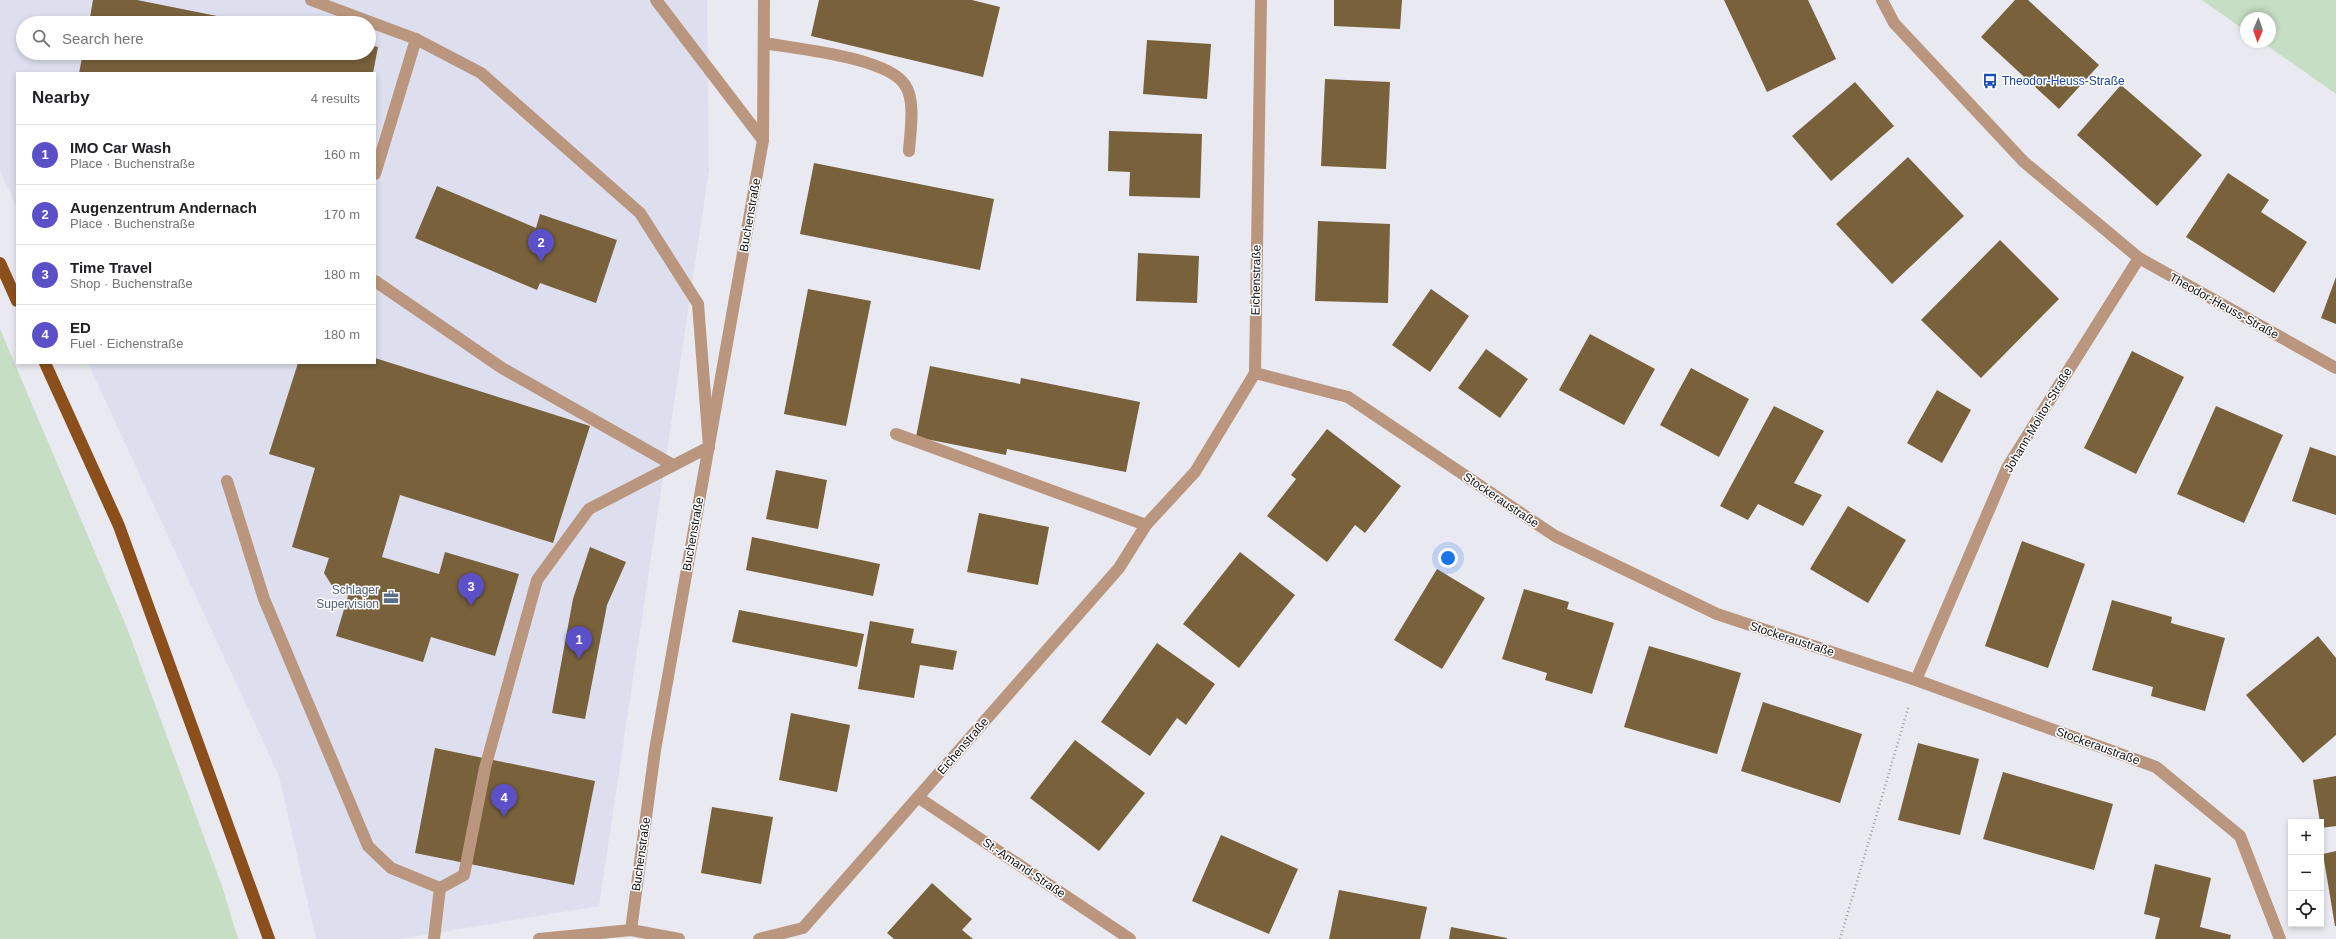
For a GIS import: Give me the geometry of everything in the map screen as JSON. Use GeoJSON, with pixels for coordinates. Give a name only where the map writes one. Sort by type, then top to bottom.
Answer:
{"type":"FeatureCollection","features":[{"type":"Feature","properties":{"kind":"main road"},"geometry":{"type":"LineString","coordinates":[[0,263],[16,299]]}},
{"type":"Feature","properties":{"kind":"main road"},"geometry":{"type":"LineString","coordinates":[[45,364],[119,526],[269,939]]}},
{"type":"Feature","properties":{"kind":"street"},"geometry":{"type":"LineString","coordinates":[[311,0],[354,16]]}},
{"type":"Feature","properties":{"kind":"street"},"geometry":{"type":"LineString","coordinates":[[656,0],[763,140]]}},
{"type":"Feature","properties":{"kind":"street","name":"Buchenstraße"},"geometry":{"type":"LineString","coordinates":[[631,930],[655,750],[763,140],[764,0]]}},
{"type":"Feature","properties":{"kind":"street","name":"Eichenstraße"},"geometry":{"type":"LineString","coordinates":[[759,939],[803,928],[919,798],[1119,568],[1146,524],[1195,472],[1255,373],[1261,0]]}},
{"type":"Feature","properties":{"kind":"street","name":"Theodor-Heuss-Straße"},"geometry":{"type":"LineString","coordinates":[[1882,0],[1894,23],[2024,162],[2139,258],[2336,368]]}},
{"type":"Feature","properties":{"kind":"street"},"geometry":{"type":"LineString","coordinates":[[376,24],[416,39],[481,73],[640,213],[698,304],[709,447],[589,509],[537,580],[485,768],[464,875],[440,888]]}},
{"type":"Feature","properties":{"kind":"street"},"geometry":{"type":"LineString","coordinates":[[376,171],[416,39]]}},
{"type":"Feature","properties":{"kind":"street"},"geometry":{"type":"LineString","coordinates":[[764,43],[858,60],[889,70],[906,85],[912,106],[909,152]]}},
{"type":"Feature","properties":{"kind":"street","name":"Johann-Molitor-Straße"},"geometry":{"type":"LineString","coordinates":[[1916,680],[2008,468],[2139,258]]}},
{"type":"Feature","properties":{"kind":"street"},"geometry":{"type":"LineString","coordinates":[[376,282],[502,368],[673,465]]}},
{"type":"Feature","properties":{"kind":"street","name":"Stockeraustraße"},"geometry":{"type":"LineString","coordinates":[[1255,373],[1348,397],[1555,536],[1717,614],[1916,680],[2156,767],[2240,836],[2280,939]]}},
{"type":"Feature","properties":{"kind":"street"},"geometry":{"type":"LineString","coordinates":[[896,434],[1146,524]]}},
{"type":"Feature","properties":{"kind":"street"},"geometry":{"type":"LineString","coordinates":[[227,481],[264,599],[368,846],[391,868],[440,888]]}},
{"type":"Feature","properties":{"kind":"street","name":"St.-Amand-Straße"},"geometry":{"type":"LineString","coordinates":[[919,798],[1130,939]]}},
{"type":"Feature","properties":{"kind":"street"},"geometry":{"type":"LineString","coordinates":[[434,939],[440,888]]}},
{"type":"Feature","properties":{"kind":"street"},"geometry":{"type":"LineString","coordinates":[[539,939],[631,930],[679,939]]}},
{"type":"Feature","properties":{"kind":"path"},"geometry":{"type":"LineString","coordinates":[[1840,939],[1916,680]]}},
{"type":"Feature","properties":{"kind":"shaded area"},"geometry":{"type":"Polygon","coordinates":[[[0,0],[707,0],[709,170],[599,906],[400,939],[316,939],[279,776],[88,364],[376,364],[376,72],[16,72],[16,206],[0,171],[0,0]]]}},
{"type":"Feature","properties":{"kind":"green space"},"geometry":{"type":"Polygon","coordinates":[[[2202,0],[2336,0],[2336,94],[2271,48],[2276,48],[2276,12],[2240,12],[2240,27],[2202,0]]]}},
{"type":"Feature","properties":{"kind":"green space"},"geometry":{"type":"Polygon","coordinates":[[[0,329],[127,628],[222,886],[238,939],[0,939],[0,329]]]}},
{"type":"Feature","properties":{"kind":"building"},"geometry":{"type":"Polygon","coordinates":[[[93,0],[137,0],[217,16],[90,16],[93,0]]]}},
{"type":"Feature","properties":{"kind":"building"},"geometry":{"type":"Polygon","coordinates":[[[819,0],[972,0],[1000,7],[983,77],[811,36],[819,0]]]}},
{"type":"Feature","properties":{"kind":"building"},"geometry":{"type":"Polygon","coordinates":[[[1334,0],[1402,0],[1400,29],[1334,26],[1334,0]]]}},
{"type":"Feature","properties":{"kind":"building"},"geometry":{"type":"Polygon","coordinates":[[[1724,0],[1808,0],[1836,59],[1767,92],[1724,0]]]}},
{"type":"Feature","properties":{"kind":"building"},"geometry":{"type":"Polygon","coordinates":[[[2015,0],[2028,0],[2099,65],[2059,109],[1981,37],[2015,0]]]}},
{"type":"Feature","properties":{"kind":"building"},"geometry":{"type":"Polygon","coordinates":[[[1147,40],[1211,44],[1207,99],[1143,94],[1147,40]]]}},
{"type":"Feature","properties":{"kind":"building"},"geometry":{"type":"Polygon","coordinates":[[[376,47],[378,47],[376,57],[376,47]]]}},
{"type":"Feature","properties":{"kind":"building"},"geometry":{"type":"Polygon","coordinates":[[[82,60],[376,60],[373,72],[79,72],[82,60]]]}},
{"type":"Feature","properties":{"kind":"building"},"geometry":{"type":"Polygon","coordinates":[[[1325,79],[1390,82],[1386,169],[1321,166],[1325,79]]]}},
{"type":"Feature","properties":{"kind":"building"},"geometry":{"type":"Polygon","coordinates":[[[1855,82],[1894,126],[1831,181],[1792,136],[1855,82]]]}},
{"type":"Feature","properties":{"kind":"building"},"geometry":{"type":"Polygon","coordinates":[[[2121,85],[2202,155],[2157,206],[2077,135],[2121,85]]]}},
{"type":"Feature","properties":{"kind":"building"},"geometry":{"type":"Polygon","coordinates":[[[1109,131],[1202,134],[1200,198],[1129,196],[1130,172],[1108,171],[1109,131]]]}},
{"type":"Feature","properties":{"kind":"building"},"geometry":{"type":"Polygon","coordinates":[[[1908,157],[1964,216],[1892,284],[1836,224],[1908,157]]]}},
{"type":"Feature","properties":{"kind":"building"},"geometry":{"type":"Polygon","coordinates":[[[814,163],[994,199],[980,270],[800,234],[814,163]]]}},
{"type":"Feature","properties":{"kind":"building"},"geometry":{"type":"Polygon","coordinates":[[[2228,173],[2269,200],[2261,212],[2307,242],[2274,293],[2186,237],[2228,173]]]}},
{"type":"Feature","properties":{"kind":"building"},"geometry":{"type":"Polygon","coordinates":[[[437,186],[536,228],[540,214],[617,240],[596,303],[540,283],[537,290],[415,238],[437,186]]]}},
{"type":"Feature","properties":{"kind":"building"},"geometry":{"type":"Polygon","coordinates":[[[1318,221],[1390,224],[1388,303],[1315,301],[1318,221]]]}},
{"type":"Feature","properties":{"kind":"building"},"geometry":{"type":"Polygon","coordinates":[[[2000,240],[2059,299],[1981,378],[1921,320],[2000,240]]]}},
{"type":"Feature","properties":{"kind":"building"},"geometry":{"type":"Polygon","coordinates":[[[1138,253],[1199,256],[1197,303],[1136,301],[1138,253]]]}},
{"type":"Feature","properties":{"kind":"building"},"geometry":{"type":"Polygon","coordinates":[[[2336,277],[2336,324],[2321,318],[2336,277]]]}},
{"type":"Feature","properties":{"kind":"building"},"geometry":{"type":"Polygon","coordinates":[[[808,289],[871,301],[846,426],[784,414],[808,289]]]}},
{"type":"Feature","properties":{"kind":"building"},"geometry":{"type":"Polygon","coordinates":[[[1431,289],[1469,316],[1430,372],[1392,345],[1431,289]]]}},
{"type":"Feature","properties":{"kind":"building"},"geometry":{"type":"Polygon","coordinates":[[[1590,334],[1655,369],[1624,425],[1559,390],[1590,334]]]}},
{"type":"Feature","properties":{"kind":"building"},"geometry":{"type":"Polygon","coordinates":[[[1486,349],[1528,379],[1500,418],[1458,388],[1486,349]]]}},
{"type":"Feature","properties":{"kind":"building"},"geometry":{"type":"Polygon","coordinates":[[[2132,351],[2184,377],[2136,474],[2084,448],[2132,351]]]}},
{"type":"Feature","properties":{"kind":"building"},"geometry":{"type":"Polygon","coordinates":[[[376,358],[590,426],[553,543],[400,495],[382,557],[439,574],[445,552],[519,574],[495,656],[431,637],[423,662],[336,636],[348,596],[336,592],[324,573],[329,558],[292,547],[315,468],[269,454],[298,364],[376,364],[376,358]]]}},
{"type":"Feature","properties":{"kind":"building"},"geometry":{"type":"Polygon","coordinates":[[[930,366],[1020,384],[1021,378],[1140,402],[1126,472],[1007,449],[1006,455],[916,437],[930,366]]]}},
{"type":"Feature","properties":{"kind":"building"},"geometry":{"type":"Polygon","coordinates":[[[1691,368],[1749,399],[1719,457],[1660,425],[1691,368]]]}},
{"type":"Feature","properties":{"kind":"building"},"geometry":{"type":"Polygon","coordinates":[[[1937,390],[1971,410],[1942,463],[1907,443],[1937,390]]]}},
{"type":"Feature","properties":{"kind":"building"},"geometry":{"type":"Polygon","coordinates":[[[1774,406],[1824,431],[1794,483],[1822,495],[1803,526],[1758,504],[1748,520],[1720,506],[1774,406]]]}},
{"type":"Feature","properties":{"kind":"building"},"geometry":{"type":"Polygon","coordinates":[[[2216,406],[2283,435],[2244,523],[2177,494],[2216,406]]]}},
{"type":"Feature","properties":{"kind":"building"},"geometry":{"type":"Polygon","coordinates":[[[1327,429],[1401,486],[1365,533],[1355,525],[1327,562],[1267,516],[1296,479],[1291,475],[1327,429]]]}},
{"type":"Feature","properties":{"kind":"building"},"geometry":{"type":"Polygon","coordinates":[[[2310,447],[2336,456],[2336,515],[2292,501],[2310,447]]]}},
{"type":"Feature","properties":{"kind":"building"},"geometry":{"type":"Polygon","coordinates":[[[776,470],[827,480],[818,529],[766,519],[776,470]]]}},
{"type":"Feature","properties":{"kind":"building"},"geometry":{"type":"Polygon","coordinates":[[[1848,506],[1906,540],[1868,603],[1810,569],[1848,506]]]}},
{"type":"Feature","properties":{"kind":"building"},"geometry":{"type":"Polygon","coordinates":[[[979,513],[1049,527],[1038,585],[967,572],[979,513]]]}},
{"type":"Feature","properties":{"kind":"building"},"geometry":{"type":"Polygon","coordinates":[[[752,537],[880,564],[873,596],[746,570],[752,537]]]}},
{"type":"Feature","properties":{"kind":"building"},"geometry":{"type":"Polygon","coordinates":[[[2022,541],[2085,564],[2048,668],[1985,646],[2022,541]]]}},
{"type":"Feature","properties":{"kind":"building"},"geometry":{"type":"Polygon","coordinates":[[[590,547],[626,562],[607,605],[585,719],[552,713],[573,599],[590,547]]]}},
{"type":"Feature","properties":{"kind":"building"},"geometry":{"type":"Polygon","coordinates":[[[1240,552],[1295,595],[1239,668],[1183,624],[1240,552]]]}},
{"type":"Feature","properties":{"kind":"building"},"geometry":{"type":"Polygon","coordinates":[[[1437,569],[1485,598],[1442,669],[1394,640],[1437,569]]]}},
{"type":"Feature","properties":{"kind":"building"},"geometry":{"type":"Polygon","coordinates":[[[1524,589],[1569,602],[1567,609],[1614,623],[1592,694],[1545,680],[1547,673],[1502,659],[1524,589]]]}},
{"type":"Feature","properties":{"kind":"building"},"geometry":{"type":"Polygon","coordinates":[[[2112,600],[2172,617],[2171,623],[2225,638],[2205,711],[2151,696],[2153,687],[2092,670],[2112,600]]]}},
{"type":"Feature","properties":{"kind":"building"},"geometry":{"type":"Polygon","coordinates":[[[739,610],[864,634],[857,667],[732,642],[739,610]]]}},
{"type":"Feature","properties":{"kind":"building"},"geometry":{"type":"Polygon","coordinates":[[[870,621],[914,629],[911,643],[957,651],[953,670],[920,665],[914,698],[858,689],[870,621]]]}},
{"type":"Feature","properties":{"kind":"building"},"geometry":{"type":"Polygon","coordinates":[[[2318,636],[2336,658],[2336,735],[2303,763],[2246,695],[2318,636]]]}},
{"type":"Feature","properties":{"kind":"building"},"geometry":{"type":"Polygon","coordinates":[[[1157,643],[1215,684],[1186,725],[1177,718],[1150,756],[1101,722],[1157,643]]]}},
{"type":"Feature","properties":{"kind":"building"},"geometry":{"type":"Polygon","coordinates":[[[1649,646],[1741,673],[1717,754],[1624,727],[1649,646]]]}},
{"type":"Feature","properties":{"kind":"building"},"geometry":{"type":"Polygon","coordinates":[[[1763,702],[1862,734],[1840,803],[1741,771],[1763,702]]]}},
{"type":"Feature","properties":{"kind":"building"},"geometry":{"type":"Polygon","coordinates":[[[791,713],[850,725],[837,792],[779,780],[791,713]]]}},
{"type":"Feature","properties":{"kind":"building"},"geometry":{"type":"Polygon","coordinates":[[[1075,740],[1145,793],[1099,851],[1030,798],[1075,740]]]}},
{"type":"Feature","properties":{"kind":"building"},"geometry":{"type":"Polygon","coordinates":[[[1918,743],[1979,759],[1960,835],[1898,820],[1918,743]]]}},
{"type":"Feature","properties":{"kind":"building"},"geometry":{"type":"Polygon","coordinates":[[[435,748],[595,781],[574,885],[415,853],[435,748]]]}},
{"type":"Feature","properties":{"kind":"building"},"geometry":{"type":"Polygon","coordinates":[[[2003,772],[2113,804],[2094,870],[1983,839],[2003,772]]]}},
{"type":"Feature","properties":{"kind":"building"},"geometry":{"type":"Polygon","coordinates":[[[2336,776],[2336,826],[2324,828],[2324,819],[2320,819],[2313,780],[2336,776]]]}},
{"type":"Feature","properties":{"kind":"building"},"geometry":{"type":"Polygon","coordinates":[[[712,807],[773,817],[761,884],[701,873],[712,807]]]}},
{"type":"Feature","properties":{"kind":"building"},"geometry":{"type":"Polygon","coordinates":[[[1221,835],[1298,869],[1269,934],[1192,901],[1221,835]]]}},
{"type":"Feature","properties":{"kind":"building"},"geometry":{"type":"Polygon","coordinates":[[[2336,851],[2336,926],[2324,860],[2324,854],[2336,851]]]}},
{"type":"Feature","properties":{"kind":"building"},"geometry":{"type":"Polygon","coordinates":[[[2155,864],[2211,878],[2200,927],[2231,935],[2230,939],[2155,939],[2160,918],[2144,914],[2155,864]]]}},
{"type":"Feature","properties":{"kind":"building"},"geometry":{"type":"Polygon","coordinates":[[[932,883],[972,919],[962,930],[973,939],[894,939],[887,933],[932,883]]]}},
{"type":"Feature","properties":{"kind":"building"},"geometry":{"type":"Polygon","coordinates":[[[1339,890],[1427,907],[1420,939],[1329,939],[1339,890]]]}},
{"type":"Feature","properties":{"kind":"building"},"geometry":{"type":"Polygon","coordinates":[[[1451,927],[1507,938],[1507,939],[1449,939],[1451,927]]]}},
{"type":"Feature","properties":{"kind":"place","name":"Theodor-Heuss-Straße"},"geometry":{"type":"Point","coordinates":[1990,81]}},
{"type":"Feature","properties":{"kind":"place","name":"Augenzentrum Andernach"},"geometry":{"type":"Point","coordinates":[541,262]}},
{"type":"Feature","properties":{"kind":"place","name":"Schlager Supervision"},"geometry":{"type":"Point","coordinates":[391,597]}},
{"type":"Feature","properties":{"kind":"place","name":"Time Travel"},"geometry":{"type":"Point","coordinates":[471,606]}},
{"type":"Feature","properties":{"kind":"place","name":"IMO Car Wash"},"geometry":{"type":"Point","coordinates":[579,659]}},
{"type":"Feature","properties":{"kind":"place","name":"ED"},"geometry":{"type":"Point","coordinates":[504,817]}}]}
